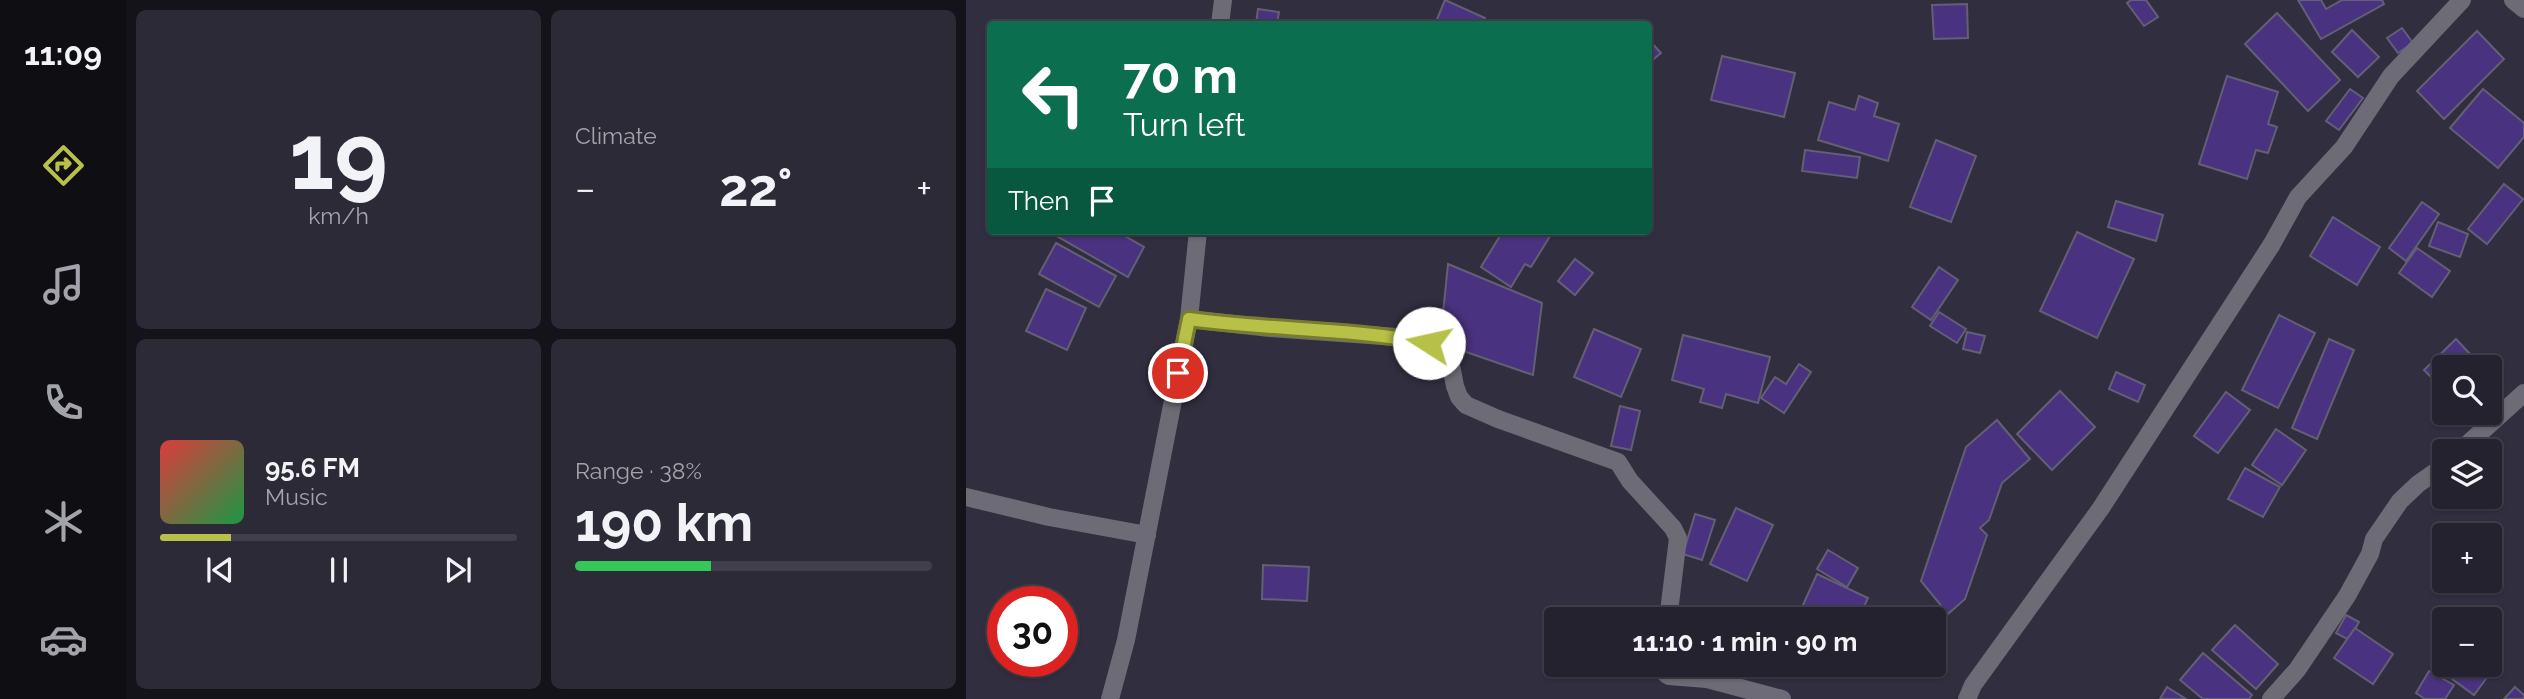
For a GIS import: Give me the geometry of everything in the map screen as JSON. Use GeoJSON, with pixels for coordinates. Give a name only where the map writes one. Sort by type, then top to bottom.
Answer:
{"type":"FeatureCollection","features":[{"type":"Feature","properties":{"kind":"street"},"geometry":{"type":"LineString","coordinates":[[1220,21],[1223,0]]}},
{"type":"Feature","properties":{"kind":"street"},"geometry":{"type":"LineString","coordinates":[[1968,699],[1973,685],[2101,508],[2151,432],[2272,244],[2298,197],[2344,147],[2391,76],[2462,0]]}},
{"type":"Feature","properties":{"kind":"street"},"geometry":{"type":"LineString","coordinates":[[2513,0],[2524,9]]}},
{"type":"Feature","properties":{"kind":"street"},"geometry":{"type":"LineString","coordinates":[[1110,699],[1126,640],[1189,319],[1198,235]]}},
{"type":"Feature","properties":{"kind":"street"},"geometry":{"type":"LineString","coordinates":[[1189,319],[1397,337],[1429,343],[1441,350],[1450,360],[1455,386],[1466,405],[1618,462],[1630,481],[1665,519],[1678,538],[1670,607]]}},
{"type":"Feature","properties":{"kind":"street"},"geometry":{"type":"LineString","coordinates":[[2473,439],[2524,393]]}},
{"type":"Feature","properties":{"kind":"street"},"geometry":{"type":"LineString","coordinates":[[2272,699],[2297,670],[2347,596],[2370,554],[2374,539],[2400,501],[2432,474]]}},
{"type":"Feature","properties":{"kind":"street"},"geometry":{"type":"LineString","coordinates":[[966,497],[1049,517],[1146,535]]}},
{"type":"Feature","properties":{"kind":"street"},"geometry":{"type":"LineString","coordinates":[[1669,677],[1707,679],[1783,699]]}},
{"type":"Feature","properties":{"kind":"building"},"geometry":{"type":"Polygon","coordinates":[[[1445,0],[1485,18],[1484,21],[1436,21],[1445,0]]]}},
{"type":"Feature","properties":{"kind":"building"},"geometry":{"type":"Polygon","coordinates":[[[2131,0],[2146,0],[2158,17],[2144,26],[2127,3],[2131,0]]]}},
{"type":"Feature","properties":{"kind":"building"},"geometry":{"type":"Polygon","coordinates":[[[2298,0],[2321,0],[2326,9],[2342,0],[2382,0],[2384,4],[2321,39],[2298,0]]]}},
{"type":"Feature","properties":{"kind":"building"},"geometry":{"type":"Polygon","coordinates":[[[1967,4],[1968,38],[1934,39],[1932,5],[1967,4]]]}},
{"type":"Feature","properties":{"kind":"building"},"geometry":{"type":"Polygon","coordinates":[[[1258,9],[1279,12],[1278,21],[1256,21],[1258,9]]]}},
{"type":"Feature","properties":{"kind":"building"},"geometry":{"type":"Polygon","coordinates":[[[2277,13],[2340,80],[2308,111],[2245,44],[2277,13]]]}},
{"type":"Feature","properties":{"kind":"building"},"geometry":{"type":"Polygon","coordinates":[[[2402,28],[2413,43],[2398,53],[2387,38],[2402,28]]]}},
{"type":"Feature","properties":{"kind":"building"},"geometry":{"type":"Polygon","coordinates":[[[2352,30],[2379,57],[2358,77],[2332,52],[2352,30]]]}},
{"type":"Feature","properties":{"kind":"building"},"geometry":{"type":"Polygon","coordinates":[[[2477,31],[2504,59],[2444,119],[2417,91],[2477,31]]]}},
{"type":"Feature","properties":{"kind":"building"},"geometry":{"type":"Polygon","coordinates":[[[1652,43],[1661,53],[1652,61],[1652,43]]]}},
{"type":"Feature","properties":{"kind":"building"},"geometry":{"type":"Polygon","coordinates":[[[1722,56],[1795,73],[1784,117],[1711,100],[1722,56]]]}},
{"type":"Feature","properties":{"kind":"building"},"geometry":{"type":"Polygon","coordinates":[[[2227,76],[2278,92],[2268,124],[2277,127],[2268,153],[2256,150],[2247,179],[2199,164],[2227,76]]]}},
{"type":"Feature","properties":{"kind":"building"},"geometry":{"type":"Polygon","coordinates":[[[2350,89],[2363,98],[2339,130],[2326,121],[2350,89]]]}},
{"type":"Feature","properties":{"kind":"building"},"geometry":{"type":"Polygon","coordinates":[[[2483,89],[2524,123],[2524,137],[2498,168],[2450,128],[2483,89]]]}},
{"type":"Feature","properties":{"kind":"building"},"geometry":{"type":"Polygon","coordinates":[[[1859,96],[1878,103],[1874,116],[1899,124],[1888,161],[1818,140],[1829,102],[1855,110],[1859,96]]]}},
{"type":"Feature","properties":{"kind":"building"},"geometry":{"type":"Polygon","coordinates":[[[1936,140],[1976,156],[1951,222],[1910,207],[1936,140]]]}},
{"type":"Feature","properties":{"kind":"building"},"geometry":{"type":"Polygon","coordinates":[[[1805,150],[1860,157],[1857,178],[1802,171],[1805,150]]]}},
{"type":"Feature","properties":{"kind":"building"},"geometry":{"type":"Polygon","coordinates":[[[2504,184],[2523,199],[2487,244],[2468,229],[2504,184]]]}},
{"type":"Feature","properties":{"kind":"building"},"geometry":{"type":"Polygon","coordinates":[[[2116,201],[2163,215],[2156,241],[2108,227],[2116,201]]]}},
{"type":"Feature","properties":{"kind":"building"},"geometry":{"type":"Polygon","coordinates":[[[2422,202],[2439,214],[2406,261],[2389,248],[2422,202]]]}},
{"type":"Feature","properties":{"kind":"building"},"geometry":{"type":"Polygon","coordinates":[[[2333,217],[2380,247],[2357,285],[2310,256],[2333,217]]]}},
{"type":"Feature","properties":{"kind":"building"},"geometry":{"type":"Polygon","coordinates":[[[2438,222],[2468,234],[2460,257],[2429,246],[2438,222]]]}},
{"type":"Feature","properties":{"kind":"building"},"geometry":{"type":"Polygon","coordinates":[[[2077,232],[2134,259],[2097,338],[2040,311],[2077,232]]]}},
{"type":"Feature","properties":{"kind":"building"},"geometry":{"type":"Polygon","coordinates":[[[1055,235],[1123,235],[1144,247],[1128,277],[1055,235]]]}},
{"type":"Feature","properties":{"kind":"building"},"geometry":{"type":"Polygon","coordinates":[[[1501,235],[1551,235],[1531,267],[1525,264],[1511,287],[1481,267],[1501,235]]]}},
{"type":"Feature","properties":{"kind":"building"},"geometry":{"type":"Polygon","coordinates":[[[1056,243],[1116,276],[1099,307],[1039,274],[1056,243]]]}},
{"type":"Feature","properties":{"kind":"building"},"geometry":{"type":"Polygon","coordinates":[[[2417,248],[2450,271],[2432,297],[2399,273],[2417,248]]]}},
{"type":"Feature","properties":{"kind":"building"},"geometry":{"type":"Polygon","coordinates":[[[1575,259],[1593,273],[1575,295],[1558,281],[1575,259]]]}},
{"type":"Feature","properties":{"kind":"building"},"geometry":{"type":"Polygon","coordinates":[[[1448,264],[1542,303],[1533,375],[1440,343],[1448,264]]]}},
{"type":"Feature","properties":{"kind":"building"},"geometry":{"type":"Polygon","coordinates":[[[1939,267],[1958,280],[1931,320],[1912,307],[1939,267]]]}},
{"type":"Feature","properties":{"kind":"building"},"geometry":{"type":"Polygon","coordinates":[[[1046,289],[1086,308],[1067,350],[1026,331],[1046,289]]]}},
{"type":"Feature","properties":{"kind":"building"},"geometry":{"type":"Polygon","coordinates":[[[1939,312],[1966,329],[1957,343],[1930,326],[1939,312]]]}},
{"type":"Feature","properties":{"kind":"building"},"geometry":{"type":"Polygon","coordinates":[[[2279,315],[2315,333],[2278,408],[2242,390],[2279,315]]]}},
{"type":"Feature","properties":{"kind":"building"},"geometry":{"type":"Polygon","coordinates":[[[1594,329],[1641,349],[1621,397],[1574,377],[1594,329]]]}},
{"type":"Feature","properties":{"kind":"building"},"geometry":{"type":"Polygon","coordinates":[[[1967,332],[1985,336],[1980,353],[1963,349],[1967,332]]]}},
{"type":"Feature","properties":{"kind":"building"},"geometry":{"type":"Polygon","coordinates":[[[1683,335],[1770,357],[1758,403],[1726,394],[1722,408],[1700,402],[1704,389],[1672,380],[1683,335]]]}},
{"type":"Feature","properties":{"kind":"building"},"geometry":{"type":"Polygon","coordinates":[[[2329,339],[2354,350],[2317,439],[2292,428],[2329,339]]]}},
{"type":"Feature","properties":{"kind":"building"},"geometry":{"type":"Polygon","coordinates":[[[2456,339],[2471,355],[2439,355],[2456,339]]]}},
{"type":"Feature","properties":{"kind":"building"},"geometry":{"type":"Polygon","coordinates":[[[2432,362],[2432,378],[2424,370],[2432,362]]]}},
{"type":"Feature","properties":{"kind":"building"},"geometry":{"type":"Polygon","coordinates":[[[1799,364],[1811,372],[1784,413],[1761,398],[1775,377],[1786,384],[1799,364]]]}},
{"type":"Feature","properties":{"kind":"building"},"geometry":{"type":"Polygon","coordinates":[[[2116,372],[2145,385],[2138,402],[2109,389],[2116,372]]]}},
{"type":"Feature","properties":{"kind":"building"},"geometry":{"type":"Polygon","coordinates":[[[2060,391],[2095,427],[2052,470],[2017,434],[2060,391]]]}},
{"type":"Feature","properties":{"kind":"building"},"geometry":{"type":"Polygon","coordinates":[[[2226,392],[2250,410],[2218,453],[2194,436],[2226,392]]]}},
{"type":"Feature","properties":{"kind":"building"},"geometry":{"type":"Polygon","coordinates":[[[1620,406],[1640,411],[1631,450],[1611,446],[1620,406]]]}},
{"type":"Feature","properties":{"kind":"building"},"geometry":{"type":"Polygon","coordinates":[[[1997,420],[2030,459],[2002,483],[1989,520],[1980,528],[1987,535],[1965,599],[1948,614],[1946,607],[1942,607],[1921,581],[1966,447],[1997,420]]]}},
{"type":"Feature","properties":{"kind":"building"},"geometry":{"type":"Polygon","coordinates":[[[2276,429],[2306,450],[2282,485],[2252,465],[2276,429]]]}},
{"type":"Feature","properties":{"kind":"building"},"geometry":{"type":"Polygon","coordinates":[[[2245,468],[2280,487],[2263,517],[2228,499],[2245,468]]]}},
{"type":"Feature","properties":{"kind":"building"},"geometry":{"type":"Polygon","coordinates":[[[1736,508],[1773,525],[1747,581],[1710,564],[1736,508]]]}},
{"type":"Feature","properties":{"kind":"building"},"geometry":{"type":"Polygon","coordinates":[[[1695,514],[1715,520],[1702,560],[1683,554],[1695,514]]]}},
{"type":"Feature","properties":{"kind":"building"},"geometry":{"type":"Polygon","coordinates":[[[1828,550],[1858,568],[1847,587],[1817,569],[1828,550]]]}},
{"type":"Feature","properties":{"kind":"building"},"geometry":{"type":"Polygon","coordinates":[[[1263,565],[1309,567],[1307,601],[1262,599],[1263,565]]]}},
{"type":"Feature","properties":{"kind":"building"},"geometry":{"type":"Polygon","coordinates":[[[1817,574],[1868,598],[1864,607],[1802,607],[1817,574]]]}},
{"type":"Feature","properties":{"kind":"building"},"geometry":{"type":"Polygon","coordinates":[[[2346,615],[2359,622],[2349,640],[2336,633],[2346,615]]]}},
{"type":"Feature","properties":{"kind":"building"},"geometry":{"type":"Polygon","coordinates":[[[2235,625],[2278,664],[2256,689],[2212,650],[2235,625]]]}},
{"type":"Feature","properties":{"kind":"building"},"geometry":{"type":"Polygon","coordinates":[[[2355,628],[2393,654],[2373,684],[2334,658],[2355,628]]]}},
{"type":"Feature","properties":{"kind":"building"},"geometry":{"type":"Polygon","coordinates":[[[2203,653],[2252,695],[2249,699],[2203,699],[2180,680],[2203,653]]]}},
{"type":"Feature","properties":{"kind":"building"},"geometry":{"type":"Polygon","coordinates":[[[2429,671],[2432,677],[2440,677],[2454,685],[2445,699],[2425,699],[2416,693],[2429,671]]]}},
{"type":"Feature","properties":{"kind":"building"},"geometry":{"type":"Polygon","coordinates":[[[2453,677],[2487,677],[2474,695],[2452,679],[2453,677]]]}},
{"type":"Feature","properties":{"kind":"building"},"geometry":{"type":"Polygon","coordinates":[[[2167,687],[2186,699],[2160,699],[2167,687]]]}},
{"type":"Feature","properties":{"kind":"building"},"geometry":{"type":"Polygon","coordinates":[[[2515,687],[2524,695],[2524,699],[2504,699],[2515,687]]]}},
{"type":"Feature","properties":{"kind":"route"},"geometry":{"type":"LineString","coordinates":[[1178,373],[1189,319],[1397,337],[1429,343]]}}]}
